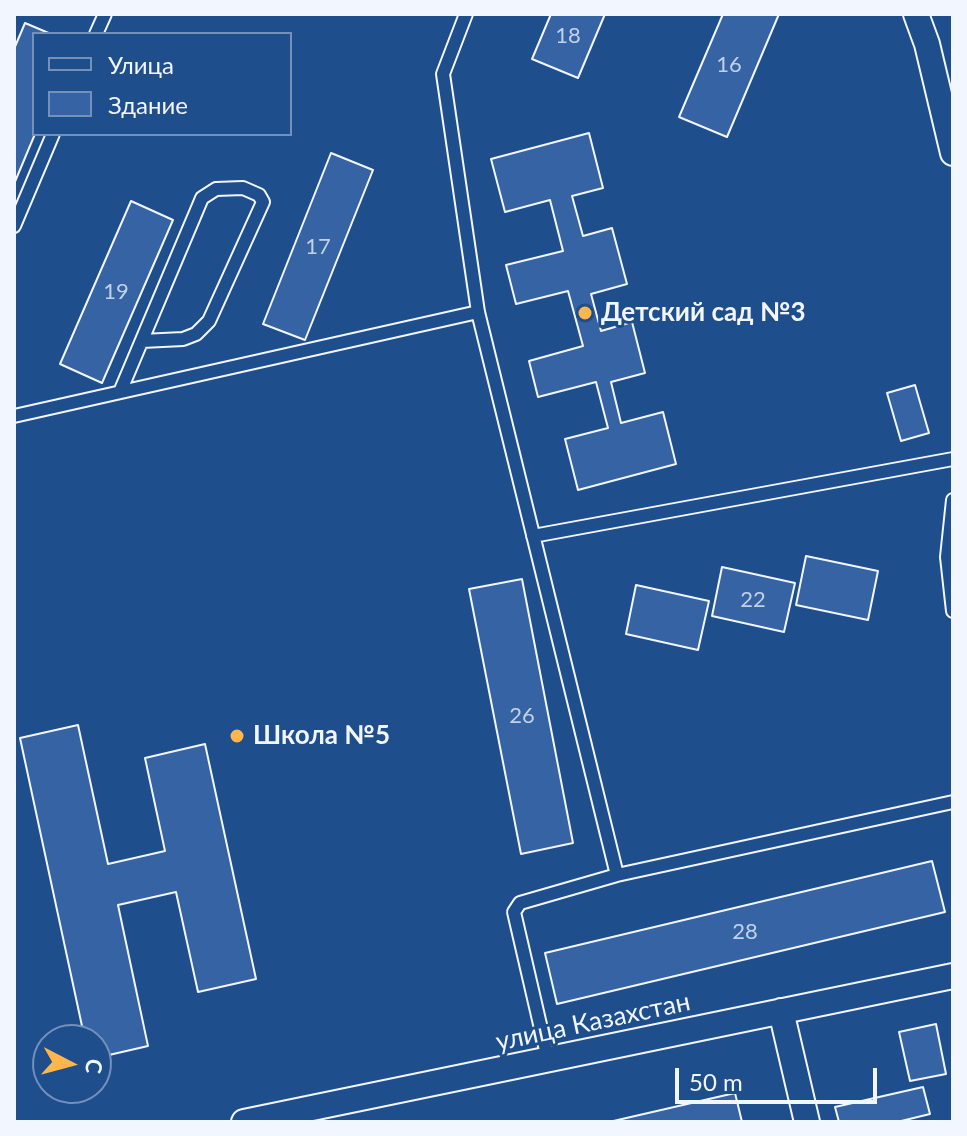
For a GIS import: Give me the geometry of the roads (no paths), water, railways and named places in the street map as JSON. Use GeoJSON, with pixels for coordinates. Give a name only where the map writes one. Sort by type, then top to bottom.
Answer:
{"type":"FeatureCollection","features":[{"type":"Feature","properties":{"kind":"street"},"geometry":{"type":"LineString","coordinates":[[916,14],[927,44],[953,153]]}},
{"type":"Feature","properties":{"kind":"street","name":"улица Казахстан"},"geometry":{"type":"LineString","coordinates":[[244,1122],[953,976]]}},
{"type":"Feature","properties":{"kind":"street"},"geometry":{"type":"LineString","coordinates":[[781,1011],[807,1122]]}},
{"type":"Feature","properties":{"kind":"lane"},"geometry":{"type":"LineString","coordinates":[[466,14],[443,74],[478,312],[617,875]]}},
{"type":"Feature","properties":{"kind":"lane"},"geometry":{"type":"LineString","coordinates":[[14,226],[52,136]]}},
{"type":"Feature","properties":{"kind":"lane"},"geometry":{"type":"LineString","coordinates":[[120,392],[202,198],[216,189],[243,188],[259,195],[263,202],[209,321],[196,334],[183,339],[142,341]]}},
{"type":"Feature","properties":{"kind":"lane"},"geometry":{"type":"LineString","coordinates":[[14,416],[478,312]]}},
{"type":"Feature","properties":{"kind":"lane"},"geometry":{"type":"LineString","coordinates":[[533,536],[953,459]]}},
{"type":"Feature","properties":{"kind":"lane"},"geometry":{"type":"LineString","coordinates":[[953,500],[947,557],[953,611]]}},
{"type":"Feature","properties":{"kind":"lane"},"geometry":{"type":"LineString","coordinates":[[548,1059],[514,906],[617,875],[953,802]]}},
{"type":"Feature","properties":{"kind":"place","name":"Детский сад №3"},"geometry":{"type":"Point","coordinates":[585,313]}},
{"type":"Feature","properties":{"kind":"place","name":"Школа №5"},"geometry":{"type":"Point","coordinates":[237,736]}}]}
